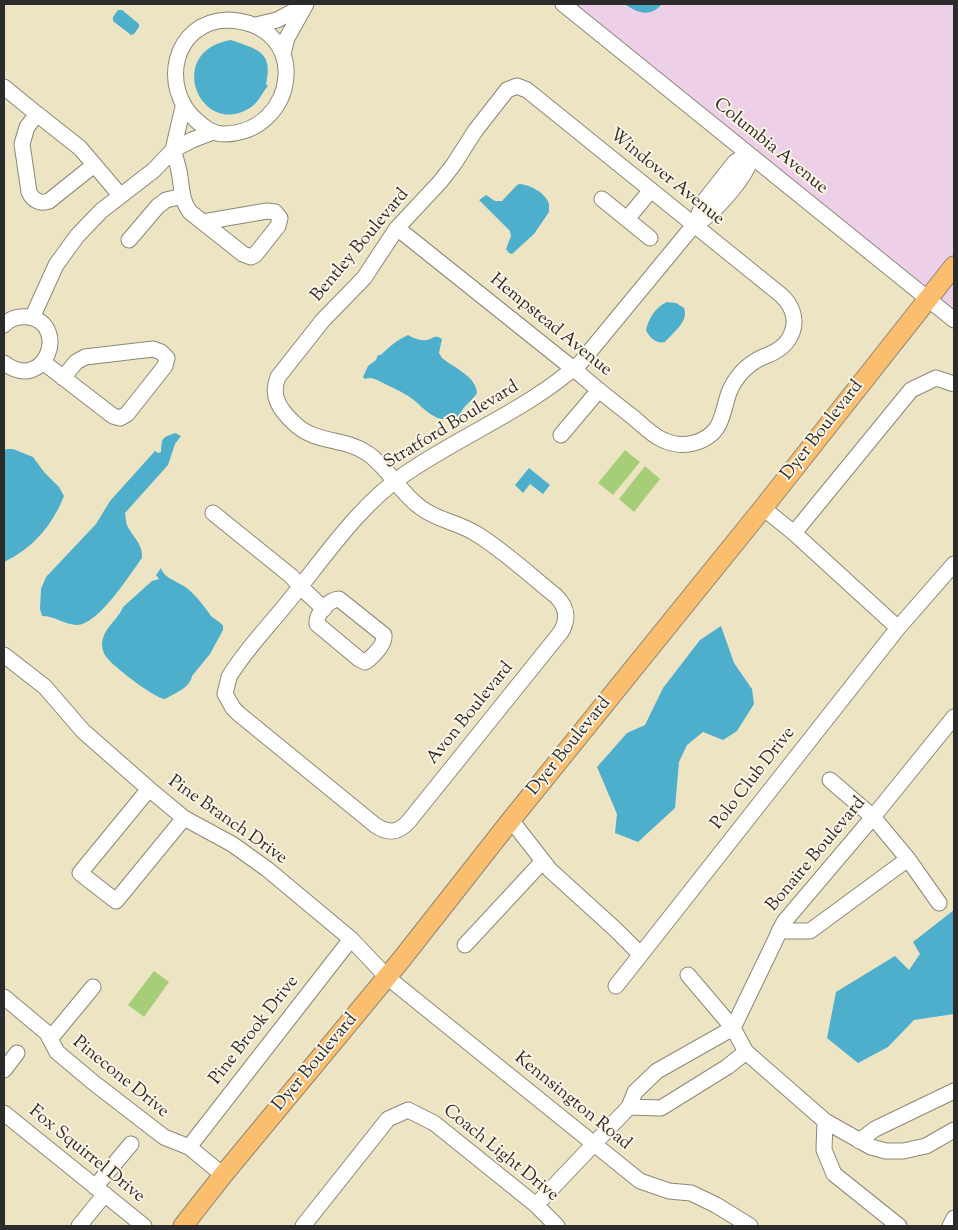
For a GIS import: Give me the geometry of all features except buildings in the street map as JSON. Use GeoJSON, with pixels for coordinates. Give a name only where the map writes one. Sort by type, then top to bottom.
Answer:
{"type":"FeatureCollection","features":[{"type":"Feature","properties":{"kind":"main road","name":"Dyer Boulevard"},"geometry":{"type":"LineString","coordinates":[[183,1226],[387,977],[763,508],[954,266]]}},
{"type":"Feature","properties":{"kind":"street"},"geometry":{"type":"LineString","coordinates":[[256,25],[277,20],[306,4]]}},
{"type":"Feature","properties":{"kind":"street"},"geometry":{"type":"LineString","coordinates":[[32,318],[65,251],[93,218],[154,170],[173,150],[213,132],[229,133],[249,128],[263,120],[274,110],[282,95],[286,78],[283,54],[287,38],[306,4]]}},
{"type":"Feature","properties":{"kind":"street","name":"Columbia Avenue"},"geometry":{"type":"LineString","coordinates":[[563,4],[954,320]]}},
{"type":"Feature","properties":{"kind":"street"},"geometry":{"type":"LineString","coordinates":[[213,132],[194,119],[183,107],[176,87],[175,70],[179,52],[190,36],[202,27],[221,20],[240,20],[256,25],[272,37],[283,54]]}},
{"type":"Feature","properties":{"kind":"street","name":"Windover Avenue"},"geometry":{"type":"LineString","coordinates":[[517,86],[527,90],[781,294],[790,304],[794,322],[787,342],[778,351],[755,360],[743,370],[731,388],[723,416],[716,429],[701,440],[683,444]]}},
{"type":"Feature","properties":{"kind":"street","name":"Bentley Boulevard"},"geometry":{"type":"LineString","coordinates":[[394,482],[381,464],[366,452],[350,445],[311,436],[295,425],[285,414],[275,395],[274,388],[278,377],[323,320],[364,278],[397,228],[440,182],[457,160],[475,131],[507,90],[517,86]]}},
{"type":"Feature","properties":{"kind":"street"},"geometry":{"type":"LineString","coordinates":[[4,87],[71,141],[120,195]]}},
{"type":"Feature","properties":{"kind":"street"},"geometry":{"type":"LineString","coordinates":[[183,107],[173,150],[187,207],[203,222],[243,254],[251,257],[255,255],[273,233],[280,222],[280,218],[275,212],[267,211],[203,222]]}},
{"type":"Feature","properties":{"kind":"street"},"geometry":{"type":"LineString","coordinates":[[37,114],[27,127],[22,144],[29,192],[34,199],[41,202],[49,201],[94,165]]}},
{"type":"Feature","properties":{"kind":"street","name":"Stratford Boulevard"},"geometry":{"type":"LineString","coordinates":[[394,832],[381,829],[375,825],[232,708],[225,694],[226,685],[234,670],[362,512],[394,482],[426,460],[530,402],[573,369],[597,344],[694,225],[716,209],[745,172],[750,164],[751,156]]}},
{"type":"Feature","properties":{"kind":"street"},"geometry":{"type":"LineString","coordinates":[[627,219],[651,190]]}},
{"type":"Feature","properties":{"kind":"street"},"geometry":{"type":"LineString","coordinates":[[129,240],[162,203],[170,198],[183,196]]}},
{"type":"Feature","properties":{"kind":"street"},"geometry":{"type":"LineString","coordinates":[[602,199],[650,238]]}},
{"type":"Feature","properties":{"kind":"street","name":"Hempstead Avenue"},"geometry":{"type":"LineString","coordinates":[[397,228],[659,438],[672,443],[683,444]]}},
{"type":"Feature","properties":{"kind":"street"},"geometry":{"type":"LineString","coordinates":[[4,325],[14,318],[24,316],[32,318],[46,329],[50,337],[48,355],[36,368],[28,371],[19,371],[10,368],[4,363]]}},
{"type":"Feature","properties":{"kind":"street"},"geometry":{"type":"LineString","coordinates":[[43,362],[63,378],[113,416],[120,418],[127,414],[165,366],[166,358],[161,352],[154,349],[85,357],[76,362],[63,378]]}},
{"type":"Feature","properties":{"kind":"street"},"geometry":{"type":"LineString","coordinates":[[794,533],[911,390],[936,378],[954,384]]}},
{"type":"Feature","properties":{"kind":"street"},"geometry":{"type":"LineString","coordinates":[[561,435],[599,390]]}},
{"type":"Feature","properties":{"kind":"street","name":"Avon Boulevard"},"geometry":{"type":"LineString","coordinates":[[394,482],[426,512],[434,517],[465,527],[481,537],[556,596],[561,601],[566,613],[564,627],[561,632],[410,821],[394,832]]}},
{"type":"Feature","properties":{"kind":"street"},"geometry":{"type":"LineString","coordinates":[[763,508],[794,533],[898,628]]}},
{"type":"Feature","properties":{"kind":"street"},"geometry":{"type":"LineString","coordinates":[[214,513],[291,576],[324,609]]}},
{"type":"Feature","properties":{"kind":"street","name":"Polo Club Drive"},"geometry":{"type":"LineString","coordinates":[[616,986],[898,628],[954,564]]}},
{"type":"Feature","properties":{"kind":"street"},"geometry":{"type":"LineString","coordinates":[[332,600],[342,600],[382,632],[384,641],[371,659],[365,662],[359,659],[319,627],[317,619],[324,609],[332,600]]}},
{"type":"Feature","properties":{"kind":"street","name":"Pine Branch Drive"},"geometry":{"type":"LineString","coordinates":[[4,654],[45,687],[82,731],[149,789],[184,818],[232,844],[267,869],[351,939],[387,977]]}},
{"type":"Feature","properties":{"kind":"street","name":"Bonaire Boulevard"},"geometry":{"type":"LineString","coordinates":[[733,1028],[784,922],[954,717]]}},
{"type":"Feature","properties":{"kind":"street"},"geometry":{"type":"LineString","coordinates":[[830,780],[873,817],[908,859],[939,903]]}},
{"type":"Feature","properties":{"kind":"street"},"geometry":{"type":"LineString","coordinates":[[149,789],[80,873],[116,902],[184,818]]}},
{"type":"Feature","properties":{"kind":"street"},"geometry":{"type":"LineString","coordinates":[[511,820],[550,870],[640,954]]}},
{"type":"Feature","properties":{"kind":"street"},"geometry":{"type":"LineString","coordinates":[[780,931],[810,932],[908,859]]}},
{"type":"Feature","properties":{"kind":"street"},"geometry":{"type":"LineString","coordinates":[[465,945],[543,861]]}},
{"type":"Feature","properties":{"kind":"street","name":"Pine Brook Drive"},"geometry":{"type":"LineString","coordinates":[[189,1147],[351,939]]}},
{"type":"Feature","properties":{"kind":"street"},"geometry":{"type":"LineString","coordinates":[[688,975],[733,1028],[746,1052],[825,1121],[859,1141],[886,1151],[903,1151],[926,1146],[954,1130]]}},
{"type":"Feature","properties":{"kind":"street","name":"Kennsington Road"},"geometry":{"type":"LineString","coordinates":[[387,977],[640,1181],[669,1191],[691,1193],[716,1205],[750,1226]]}},
{"type":"Feature","properties":{"kind":"street"},"geometry":{"type":"LineString","coordinates":[[50,1039],[93,987]]}},
{"type":"Feature","properties":{"kind":"street","name":"Pinecone Drive"},"geometry":{"type":"LineString","coordinates":[[4,997],[47,1033],[57,1052],[164,1137],[189,1147],[223,1175]]}},
{"type":"Feature","properties":{"kind":"street"},"geometry":{"type":"LineString","coordinates":[[536,1205],[629,1107],[635,1092],[657,1071],[733,1028]]}},
{"type":"Feature","properties":{"kind":"street"},"geometry":{"type":"LineString","coordinates":[[629,1107],[661,1108],[727,1067],[746,1052]]}},
{"type":"Feature","properties":{"kind":"street"},"geometry":{"type":"LineString","coordinates":[[4,1070],[17,1053]]}},
{"type":"Feature","properties":{"kind":"street"},"geometry":{"type":"LineString","coordinates":[[859,1141],[875,1129],[954,1091]]}},
{"type":"Feature","properties":{"kind":"street","name":"Coach Light Drive"},"geometry":{"type":"LineString","coordinates":[[303,1226],[388,1120],[408,1110],[434,1123],[536,1205],[558,1226]]}},
{"type":"Feature","properties":{"kind":"street","name":"Fox Squirrel Drive"},"geometry":{"type":"LineString","coordinates":[[4,1114],[144,1226]]}},
{"type":"Feature","properties":{"kind":"street"},"geometry":{"type":"LineString","coordinates":[[825,1121],[824,1150],[834,1174],[899,1226]]}},
{"type":"Feature","properties":{"kind":"street"},"geometry":{"type":"LineString","coordinates":[[79,1226],[100,1190],[131,1144]]}},
{"type":"Feature","properties":{"kind":"street"},"geometry":{"type":"LineString","coordinates":[[950,1226],[954,1218]]}},
{"type":"Feature","properties":{"kind":"shaded area"},"geometry":{"type":"Polygon","coordinates":[[[574,4],[625,4],[631,8],[656,10],[662,4],[954,4],[954,256],[928,289],[574,4]]]}},
{"type":"Feature","properties":{"kind":"shaded area"},"geometry":{"type":"Polygon","coordinates":[[[954,276],[954,311],[937,297],[954,276]]]}},
{"type":"Feature","properties":{"kind":"green space"},"geometry":{"type":"Polygon","coordinates":[[[625,450],[640,462],[613,495],[598,483],[625,450]]]}},
{"type":"Feature","properties":{"kind":"green space"},"geometry":{"type":"Polygon","coordinates":[[[645,466],[660,479],[634,512],[619,499],[645,466]]]}},
{"type":"Feature","properties":{"kind":"green space"},"geometry":{"type":"Polygon","coordinates":[[[154,971],[169,982],[144,1017],[128,1005],[154,971]]]}},
{"type":"Feature","properties":{"kind":"water"},"geometry":{"type":"Polygon","coordinates":[[[625,4],[662,4],[653,11],[644,13],[625,4]]]}},
{"type":"Feature","properties":{"kind":"water"},"geometry":{"type":"Polygon","coordinates":[[[118,10],[122,10],[139,24],[134,34],[131,35],[113,21],[113,17],[118,10]]]}},
{"type":"Feature","properties":{"kind":"water"},"geometry":{"type":"Polygon","coordinates":[[[231,40],[255,49],[265,58],[268,73],[266,84],[268,86],[257,102],[251,107],[231,115],[216,112],[204,102],[196,89],[194,74],[199,59],[211,47],[231,40]]]}},
{"type":"Feature","properties":{"kind":"water"},"geometry":{"type":"Polygon","coordinates":[[[520,184],[533,188],[545,196],[549,204],[549,212],[534,234],[512,254],[506,249],[511,236],[510,231],[479,200],[486,195],[495,201],[502,201],[520,184]]]}},
{"type":"Feature","properties":{"kind":"water"},"geometry":{"type":"Polygon","coordinates":[[[667,302],[676,303],[684,308],[685,313],[680,326],[665,342],[659,342],[651,338],[646,330],[653,314],[667,302]]]}},
{"type":"Feature","properties":{"kind":"water"},"geometry":{"type":"Polygon","coordinates":[[[408,335],[421,340],[436,337],[442,339],[439,353],[442,358],[464,373],[473,382],[477,393],[460,415],[445,419],[433,416],[400,391],[374,379],[365,379],[363,377],[368,366],[376,360],[378,355],[381,355],[400,339],[408,335]]]}},
{"type":"Feature","properties":{"kind":"water"},"geometry":{"type":"Polygon","coordinates":[[[175,433],[181,436],[175,444],[168,465],[125,513],[128,527],[140,546],[142,558],[122,586],[94,617],[85,623],[76,625],[42,616],[40,609],[41,589],[46,577],[96,524],[110,501],[155,451],[161,452],[163,439],[175,433]]]}},
{"type":"Feature","properties":{"kind":"water"},"geometry":{"type":"Polygon","coordinates":[[[13,449],[33,457],[44,472],[59,487],[64,496],[54,517],[33,543],[4,562],[4,450],[13,449]]]}},
{"type":"Feature","properties":{"kind":"water"},"geometry":{"type":"Polygon","coordinates":[[[529,468],[550,485],[543,494],[530,484],[523,493],[515,485],[529,468]]]}},
{"type":"Feature","properties":{"kind":"water"},"geometry":{"type":"Polygon","coordinates":[[[161,568],[165,575],[192,592],[211,616],[223,626],[223,630],[210,654],[192,676],[188,684],[182,690],[165,699],[145,689],[113,664],[107,658],[102,643],[105,632],[123,607],[152,581],[159,579],[156,575],[161,568]]]}},
{"type":"Feature","properties":{"kind":"water"},"geometry":{"type":"Polygon","coordinates":[[[721,626],[734,663],[752,689],[754,704],[737,731],[723,740],[703,732],[687,745],[679,762],[675,808],[638,842],[615,833],[617,814],[597,767],[627,733],[645,725],[663,688],[700,640],[721,626]]]}},
{"type":"Feature","properties":{"kind":"water"},"geometry":{"type":"Polygon","coordinates":[[[954,910],[954,1014],[914,1020],[888,1047],[858,1063],[827,1038],[836,992],[895,956],[909,970],[920,954],[913,942],[954,910]]]}}]}
